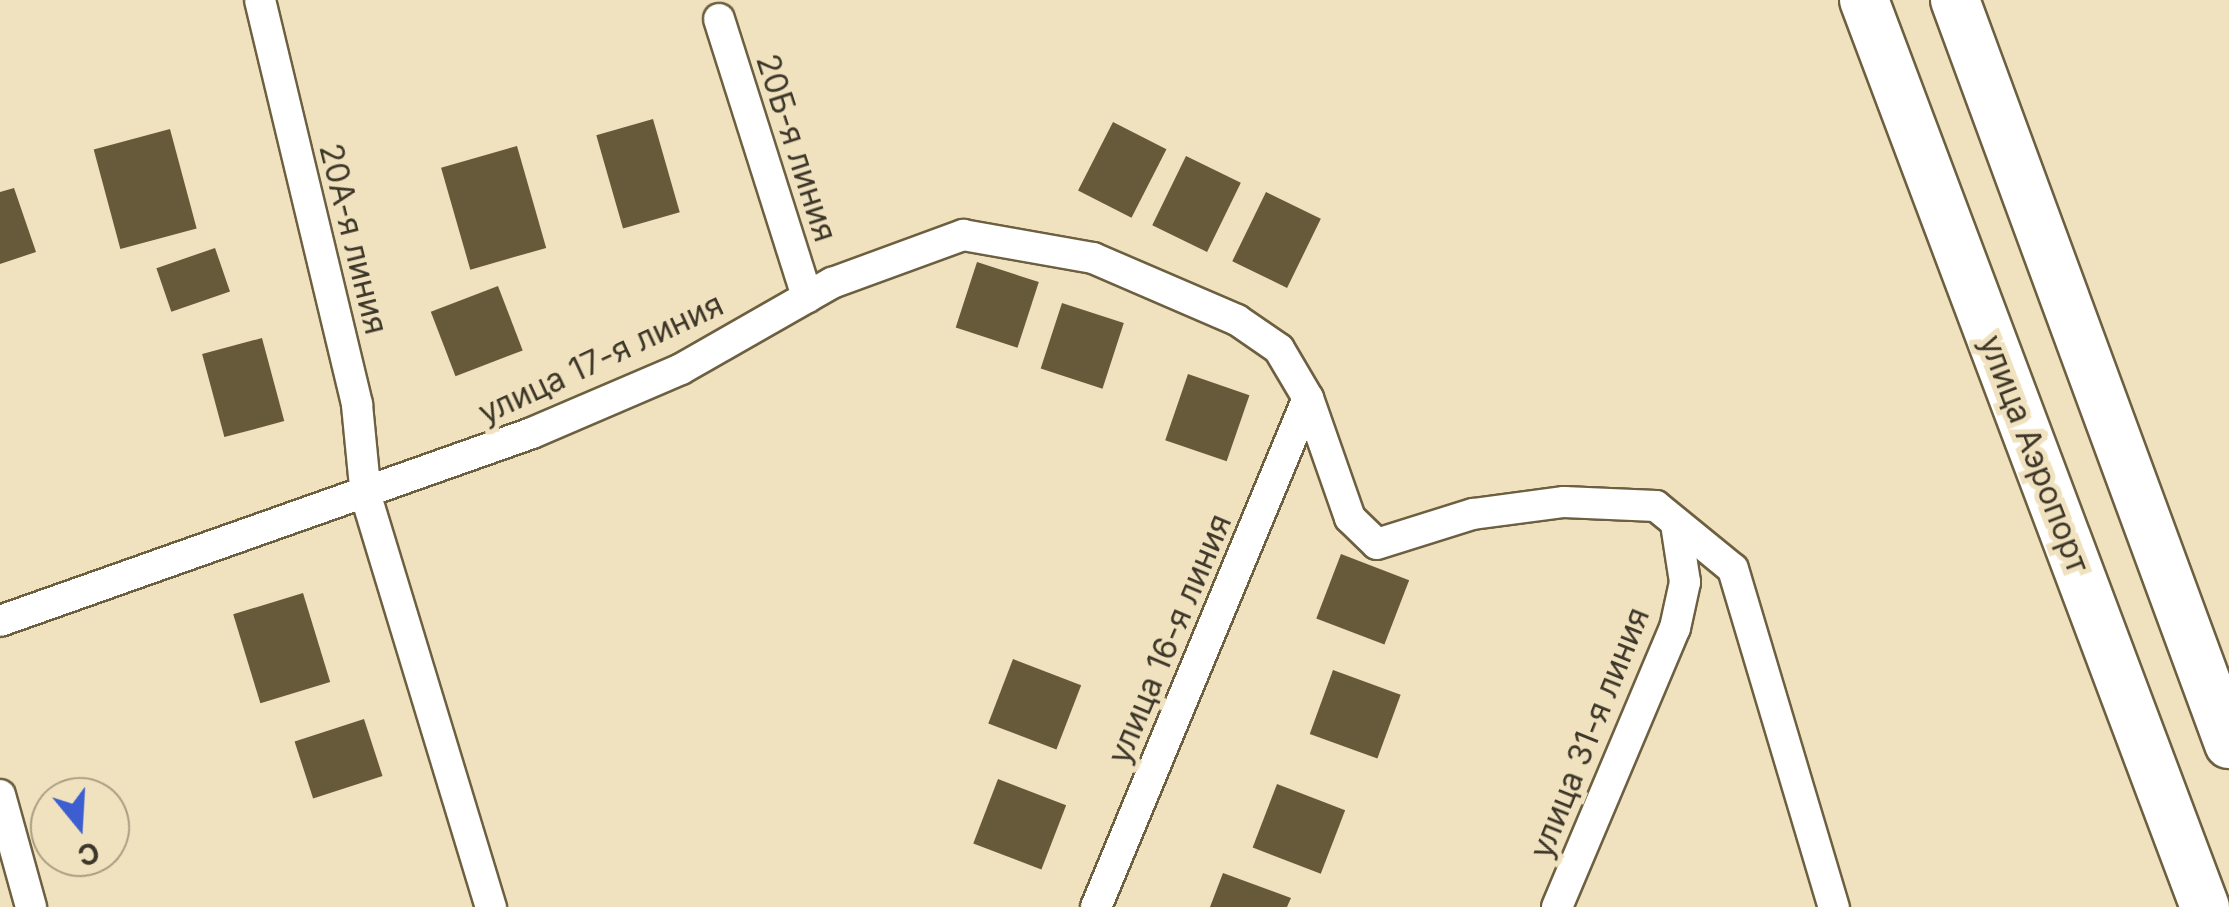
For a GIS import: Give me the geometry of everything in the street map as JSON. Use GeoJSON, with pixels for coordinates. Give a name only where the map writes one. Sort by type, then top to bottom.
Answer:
{"type":"FeatureCollection","features":[{"type":"Feature","properties":{"kind":"main road","name":"улица Аэропорт"},"geometry":{"type":"LineString","coordinates":[[1864,0],[2205,907]]}},
{"type":"Feature","properties":{"kind":"main road"},"geometry":{"type":"LineString","coordinates":[[1955,0],[2229,744]]}},
{"type":"Feature","properties":{"kind":"street","name":"20А-я линия"},"geometry":{"type":"LineString","coordinates":[[260,0],[357,404],[366,496],[492,907]]}},
{"type":"Feature","properties":{"kind":"street","name":"20Б-я линия"},"geometry":{"type":"LineString","coordinates":[[718,19],[806,298]]}},
{"type":"Feature","properties":{"kind":"street","name":"улица 17-я линия"},"geometry":{"type":"LineString","coordinates":[[0,622],[366,496],[681,369],[806,298],[963,235],[1093,258],[1237,320],[1279,349],[1308,398],[1350,518],[1377,544],[1473,514],[1564,502],[1656,506],[1676,524]]}},
{"type":"Feature","properties":{"kind":"street","name":"улица 16-я линия"},"geometry":{"type":"LineString","coordinates":[[1096,907],[1308,398]]}},
{"type":"Feature","properties":{"kind":"street","name":"улица 31-я линия"},"geometry":{"type":"LineString","coordinates":[[1557,907],[1675,628],[1684,582],[1676,524]]}},
{"type":"Feature","properties":{"kind":"street"},"geometry":{"type":"LineString","coordinates":[[1676,524],[1732,569],[1834,907]]}},
{"type":"Feature","properties":{"kind":"street"},"geometry":{"type":"LineString","coordinates":[[0,795],[31,907]]}},
{"type":"Feature","properties":{"kind":"building"},"geometry":{"type":"Polygon","coordinates":[[[653,119],[680,212],[623,229],[596,135],[653,119]]]}},
{"type":"Feature","properties":{"kind":"building"},"geometry":{"type":"Polygon","coordinates":[[[1113,122],[1166,149],[1132,218],[1078,191],[1113,122]]]}},
{"type":"Feature","properties":{"kind":"building"},"geometry":{"type":"Polygon","coordinates":[[[170,129],[197,228],[120,249],[94,149],[170,129]]]}},
{"type":"Feature","properties":{"kind":"building"},"geometry":{"type":"Polygon","coordinates":[[[517,146],[546,248],[470,270],[441,168],[517,146]]]}},
{"type":"Feature","properties":{"kind":"building"},"geometry":{"type":"Polygon","coordinates":[[[1186,156],[1241,183],[1207,252],[1152,225],[1186,156]]]}},
{"type":"Feature","properties":{"kind":"building"},"geometry":{"type":"Polygon","coordinates":[[[14,188],[36,252],[0,264],[0,192],[14,188]]]}},
{"type":"Feature","properties":{"kind":"building"},"geometry":{"type":"Polygon","coordinates":[[[1266,192],[1321,219],[1287,288],[1232,261],[1266,192]]]}},
{"type":"Feature","properties":{"kind":"building"},"geometry":{"type":"Polygon","coordinates":[[[215,248],[230,291],[171,312],[156,268],[215,248]]]}},
{"type":"Feature","properties":{"kind":"building"},"geometry":{"type":"Polygon","coordinates":[[[977,262],[1039,282],[1017,348],[956,328],[977,262]]]}},
{"type":"Feature","properties":{"kind":"building"},"geometry":{"type":"Polygon","coordinates":[[[498,286],[523,350],[456,376],[431,312],[498,286]]]}},
{"type":"Feature","properties":{"kind":"building"},"geometry":{"type":"Polygon","coordinates":[[[1062,303],[1124,323],[1102,389],[1041,369],[1062,303]]]}},
{"type":"Feature","properties":{"kind":"building"},"geometry":{"type":"Polygon","coordinates":[[[262,338],[284,421],[224,437],[202,354],[262,338]]]}},
{"type":"Feature","properties":{"kind":"building"},"geometry":{"type":"Polygon","coordinates":[[[1188,374],[1249,395],[1227,461],[1165,440],[1188,374]]]}},
{"type":"Feature","properties":{"kind":"building"},"geometry":{"type":"Polygon","coordinates":[[[1341,554],[1409,580],[1384,645],[1316,618],[1341,554]]]}},
{"type":"Feature","properties":{"kind":"building"},"geometry":{"type":"Polygon","coordinates":[[[303,593],[330,682],[260,703],[233,614],[303,593]]]}},
{"type":"Feature","properties":{"kind":"building"},"geometry":{"type":"Polygon","coordinates":[[[1013,659],[1081,685],[1056,750],[988,723],[1013,659]]]}},
{"type":"Feature","properties":{"kind":"building"},"geometry":{"type":"Polygon","coordinates":[[[1333,670],[1401,695],[1377,759],[1310,734],[1333,670]]]}},
{"type":"Feature","properties":{"kind":"building"},"geometry":{"type":"Polygon","coordinates":[[[364,719],[383,776],[313,799],[295,742],[364,719]]]}},
{"type":"Feature","properties":{"kind":"building"},"geometry":{"type":"Polygon","coordinates":[[[998,779],[1066,805],[1041,870],[973,843],[998,779]]]}},
{"type":"Feature","properties":{"kind":"building"},"geometry":{"type":"Polygon","coordinates":[[[1277,784],[1345,810],[1321,874],[1253,847],[1277,784]]]}},
{"type":"Feature","properties":{"kind":"building"},"geometry":{"type":"Polygon","coordinates":[[[1223,873],[1291,898],[1287,907],[1210,907],[1223,873]]]}}]}
